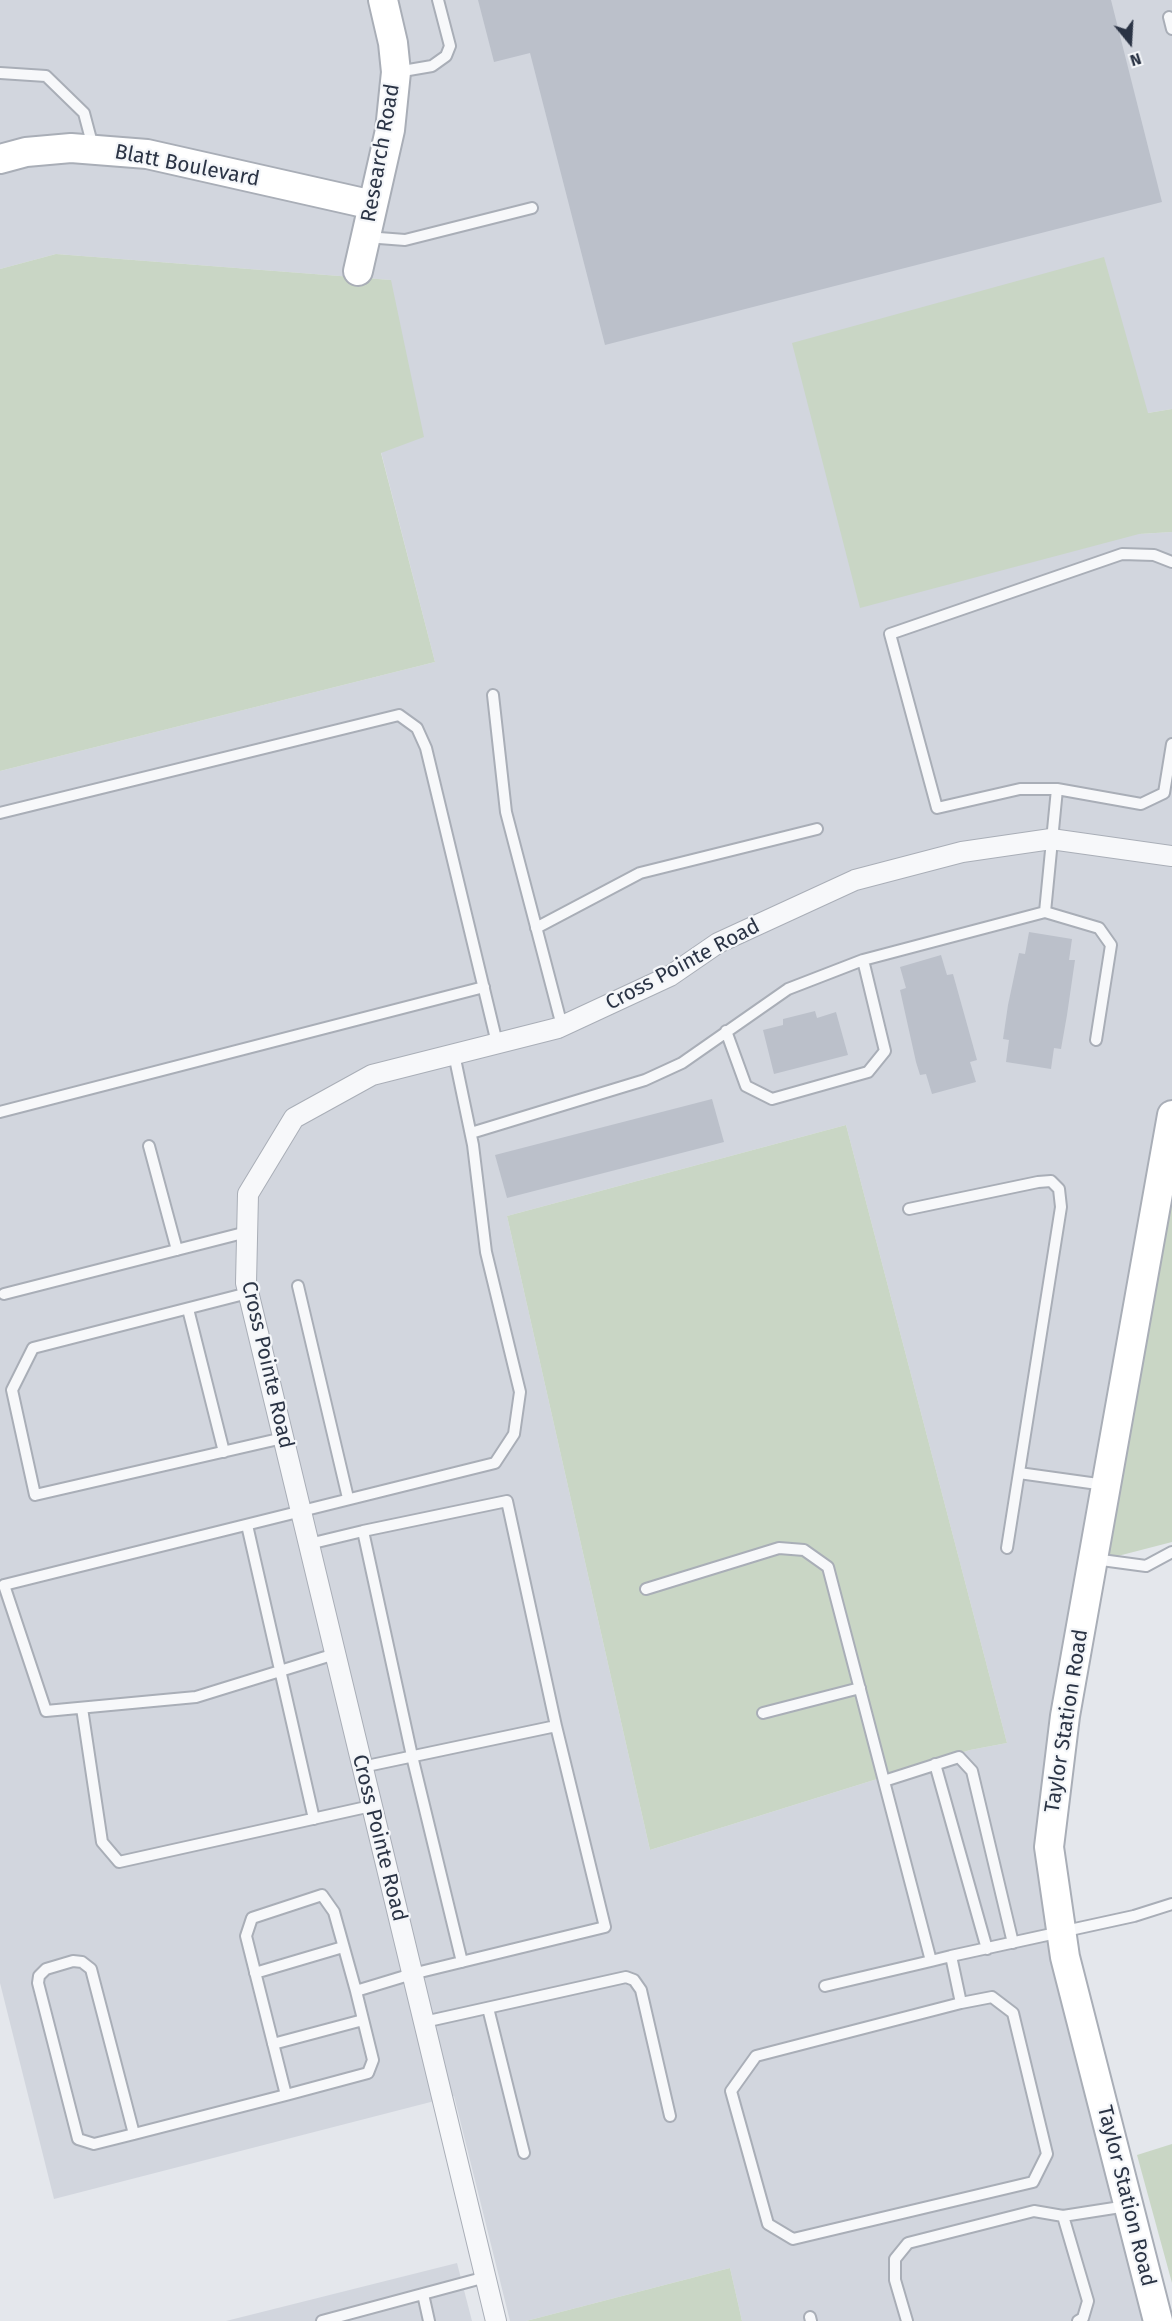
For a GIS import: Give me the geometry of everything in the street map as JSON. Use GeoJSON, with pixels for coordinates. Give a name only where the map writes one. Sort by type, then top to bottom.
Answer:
{"type":"FeatureCollection","features":[{"type":"Feature","properties":{"kind":"main road","name":"Research Road"},"geometry":{"type":"LineString","coordinates":[[358,271],[390,130],[396,72],[393,43],[383,0]]}},
{"type":"Feature","properties":{"kind":"main road","name":"Blatt Boulevard"},"geometry":{"type":"LineString","coordinates":[[0,159],[26,152],[71,148],[147,154],[373,206]]}},
{"type":"Feature","properties":{"kind":"main road","name":"Taylor Station Road"},"geometry":{"type":"LineString","coordinates":[[1158,2321],[1065,1957],[1049,1847],[1065,1716],[1172,1115]]}},
{"type":"Feature","properties":{"kind":"street","name":"Cross Pointe Road"},"geometry":{"type":"LineString","coordinates":[[496,2321],[248,1293],[246,1283],[248,1194],[294,1118],[372,1075],[562,1026],[670,976],[718,943],[855,880],[962,852],[1051,840],[1172,856]]}},
{"type":"Feature","properties":{"kind":"lane"},"geometry":{"type":"LineString","coordinates":[[396,72],[432,66],[446,56],[450,46],[438,0]]}},
{"type":"Feature","properties":{"kind":"lane"},"geometry":{"type":"LineString","coordinates":[[1169,17],[1172,29]]}},
{"type":"Feature","properties":{"kind":"lane"},"geometry":{"type":"LineString","coordinates":[[0,73],[46,76],[84,113],[93,150]]}},
{"type":"Feature","properties":{"kind":"lane"},"geometry":{"type":"LineString","coordinates":[[366,237],[405,240],[532,208]]}},
{"type":"Feature","properties":{"kind":"lane"},"geometry":{"type":"LineString","coordinates":[[1172,562],[1154,555],[1122,554],[890,634],[937,808],[1020,789],[1057,789],[1141,804],[1164,793],[1172,744]]}},
{"type":"Feature","properties":{"kind":"lane"},"geometry":{"type":"LineString","coordinates":[[493,694],[506,812],[562,1026]]}},
{"type":"Feature","properties":{"kind":"lane"},"geometry":{"type":"LineString","coordinates":[[0,813],[399,715],[417,728],[426,748],[496,1043]]}},
{"type":"Feature","properties":{"kind":"lane"},"geometry":{"type":"LineString","coordinates":[[1045,912],[1057,789]]}},
{"type":"Feature","properties":{"kind":"lane"},"geometry":{"type":"LineString","coordinates":[[536,928],[640,873],[817,829]]}},
{"type":"Feature","properties":{"kind":"lane"},"geometry":{"type":"LineString","coordinates":[[471,1133],[645,1080],[682,1063],[788,988],[862,960],[1045,912],[1099,928],[1111,945],[1096,1040]]}},
{"type":"Feature","properties":{"kind":"lane"},"geometry":{"type":"LineString","coordinates":[[726,1031],[746,1086],[772,1099],[868,1072],[885,1051],[862,960]]}},
{"type":"Feature","properties":{"kind":"lane"},"geometry":{"type":"LineString","coordinates":[[0,1112],[484,987]]}},
{"type":"Feature","properties":{"kind":"lane"},"geometry":{"type":"LineString","coordinates":[[335,1654],[196,1697],[46,1711],[4,1585],[495,1463],[514,1434],[520,1392],[486,1252],[471,1133],[454,1054]]}},
{"type":"Feature","properties":{"kind":"lane"},"geometry":{"type":"LineString","coordinates":[[149,1146],[177,1250]]}},
{"type":"Feature","properties":{"kind":"lane"},"geometry":{"type":"LineString","coordinates":[[909,1209],[1038,1182],[1051,1181],[1059,1189],[1061,1207],[1007,1548]]}},
{"type":"Feature","properties":{"kind":"lane"},"geometry":{"type":"LineString","coordinates":[[4,1294],[247,1232]]}},
{"type":"Feature","properties":{"kind":"lane"},"geometry":{"type":"LineString","coordinates":[[298,1286],[348,1498]]}},
{"type":"Feature","properties":{"kind":"lane"},"geometry":{"type":"LineString","coordinates":[[248,1293],[33,1348],[12,1390],[35,1495],[283,1438]]}},
{"type":"Feature","properties":{"kind":"lane"},"geometry":{"type":"LineString","coordinates":[[188,1309],[224,1452]]}},
{"type":"Feature","properties":{"kind":"lane"},"geometry":{"type":"LineString","coordinates":[[1019,1473],[1107,1486]]}},
{"type":"Feature","properties":{"kind":"lane"},"geometry":{"type":"LineString","coordinates":[[309,1544],[507,1501],[556,1726],[605,1927],[412,1974],[356,1991]]}},
{"type":"Feature","properties":{"kind":"lane"},"geometry":{"type":"LineString","coordinates":[[247,1525],[315,1819]]}},
{"type":"Feature","properties":{"kind":"lane"},"geometry":{"type":"LineString","coordinates":[[363,1531],[412,1756],[462,1962]]}},
{"type":"Feature","properties":{"kind":"lane"},"geometry":{"type":"LineString","coordinates":[[646,1589],[779,1548],[804,1550],[828,1567],[931,1961]]}},
{"type":"Feature","properties":{"kind":"lane"},"geometry":{"type":"LineString","coordinates":[[1094,1559],[1146,1566],[1172,1552]]}},
{"type":"Feature","properties":{"kind":"lane"},"geometry":{"type":"LineString","coordinates":[[763,1713],[860,1688]]}},
{"type":"Feature","properties":{"kind":"lane"},"geometry":{"type":"LineString","coordinates":[[82,1708],[102,1842],[119,1862],[371,1806]]}},
{"type":"Feature","properties":{"kind":"lane"},"geometry":{"type":"LineString","coordinates":[[362,1767],[556,1726]]}},
{"type":"Feature","properties":{"kind":"lane"},"geometry":{"type":"LineString","coordinates":[[884,1781],[958,1757],[972,1771],[1013,1943]]}},
{"type":"Feature","properties":{"kind":"lane"},"geometry":{"type":"LineString","coordinates":[[935,1764],[987,1948]]}},
{"type":"Feature","properties":{"kind":"lane"},"geometry":{"type":"LineString","coordinates":[[134,2134],[91,1969],[82,1962],[74,1961],[46,1969],[39,1976],[38,1983],[78,2139],[94,2145],[134,2134],[286,2095],[368,2073],[373,2060],[356,1991],[334,1912],[322,1896],[252,1918],[246,1936],[286,2095]]}},
{"type":"Feature","properties":{"kind":"lane"},"geometry":{"type":"LineString","coordinates":[[825,1986],[1061,1933],[1172,1904]]}},
{"type":"Feature","properties":{"kind":"lane"},"geometry":{"type":"LineString","coordinates":[[255,1972],[343,1947]]}},
{"type":"Feature","properties":{"kind":"lane"},"geometry":{"type":"LineString","coordinates":[[951,1956],[961,2003]]}},
{"type":"Feature","properties":{"kind":"lane"},"geometry":{"type":"LineString","coordinates":[[424,2022],[626,1977],[634,1980],[641,1990],[670,2116]]}},
{"type":"Feature","properties":{"kind":"lane"},"geometry":{"type":"LineString","coordinates":[[992,1997],[1013,2013],[1047,2154],[1033,2182],[793,2239],[768,2224],[731,2091],[756,2056],[961,2003],[992,1997]]}},
{"type":"Feature","properties":{"kind":"lane"},"geometry":{"type":"LineString","coordinates":[[488,2008],[524,2153]]}},
{"type":"Feature","properties":{"kind":"lane"},"geometry":{"type":"LineString","coordinates":[[273,2044],[363,2020]]}},
{"type":"Feature","properties":{"kind":"lane"},"geometry":{"type":"LineString","coordinates":[[907,2321],[895,2280],[895,2259],[908,2243],[1034,2211],[1063,2216],[1129,2205]]}},
{"type":"Feature","properties":{"kind":"lane"},"geometry":{"type":"LineString","coordinates":[[1063,2216],[1088,2301],[1083,2318],[1078,2321]]}},
{"type":"Feature","properties":{"kind":"lane"},"geometry":{"type":"LineString","coordinates":[[322,2321],[486,2277]]}},
{"type":"Feature","properties":{"kind":"lane"},"geometry":{"type":"LineString","coordinates":[[423,2294],[429,2321]]}},
{"type":"Feature","properties":{"kind":"shaded area"},"geometry":{"type":"Polygon","coordinates":[[[0,0],[1172,0],[1172,409],[1148,413],[1139,534],[1172,532],[1172,1167],[1040,1868],[1144,2321],[742,2321],[730,2268],[526,2321],[510,2321],[454,2096],[54,2199],[0,1983],[0,771],[435,662],[381,452],[391,280],[56,254],[0,269],[0,0]],[[846,1125],[507,1216],[650,1850],[970,1750],[1007,1743],[846,1125]]]}},
{"type":"Feature","properties":{"kind":"shaded area"},"geometry":{"type":"Polygon","coordinates":[[[457,2263],[472,2321],[226,2321],[457,2263]]]}},
{"type":"Feature","properties":{"kind":"green space"},"geometry":{"type":"Polygon","coordinates":[[[56,254],[391,280],[424,437],[381,453],[435,662],[0,771],[0,269],[56,254]]]}},
{"type":"Feature","properties":{"kind":"green space"},"geometry":{"type":"Polygon","coordinates":[[[1104,257],[1148,413],[1172,409],[1172,532],[1139,534],[860,608],[792,343],[1104,257]]]}},
{"type":"Feature","properties":{"kind":"green space"},"geometry":{"type":"Polygon","coordinates":[[[846,1125],[1007,1743],[970,1750],[650,1850],[507,1216],[846,1125]]]}},
{"type":"Feature","properties":{"kind":"green space"},"geometry":{"type":"Polygon","coordinates":[[[1172,1201],[1172,1542],[1114,1557],[1107,1552],[1172,1201]]]}},
{"type":"Feature","properties":{"kind":"green space"},"geometry":{"type":"Polygon","coordinates":[[[1172,2144],[1172,2283],[1137,2155],[1172,2144]]]}},
{"type":"Feature","properties":{"kind":"green space"},"geometry":{"type":"Polygon","coordinates":[[[730,2268],[742,2321],[526,2321],[730,2268]]]}},
{"type":"Feature","properties":{"kind":"building"},"geometry":{"type":"Polygon","coordinates":[[[478,0],[1111,0],[1162,202],[605,345],[530,53],[494,62],[478,0]]]}},
{"type":"Feature","properties":{"kind":"building"},"geometry":{"type":"Polygon","coordinates":[[[1029,932],[1072,939],[1069,960],[1075,960],[1067,1015],[1061,1049],[1054,1048],[1051,1069],[1006,1062],[1009,1040],[1003,1039],[1008,1005],[1019,953],[1025,954],[1029,932]]]}},
{"type":"Feature","properties":{"kind":"building"},"geometry":{"type":"Polygon","coordinates":[[[941,955],[947,975],[953,974],[977,1060],[970,1062],[976,1082],[932,1094],[926,1074],[920,1075],[916,1062],[900,990],[906,988],[900,967],[941,955]]]}},
{"type":"Feature","properties":{"kind":"building"},"geometry":{"type":"Polygon","coordinates":[[[815,1011],[817,1018],[836,1012],[848,1055],[774,1074],[763,1030],[783,1025],[783,1019],[815,1011]]]}},
{"type":"Feature","properties":{"kind":"building"},"geometry":{"type":"Polygon","coordinates":[[[712,1099],[724,1142],[507,1198],[495,1155],[712,1099]]]}}]}
